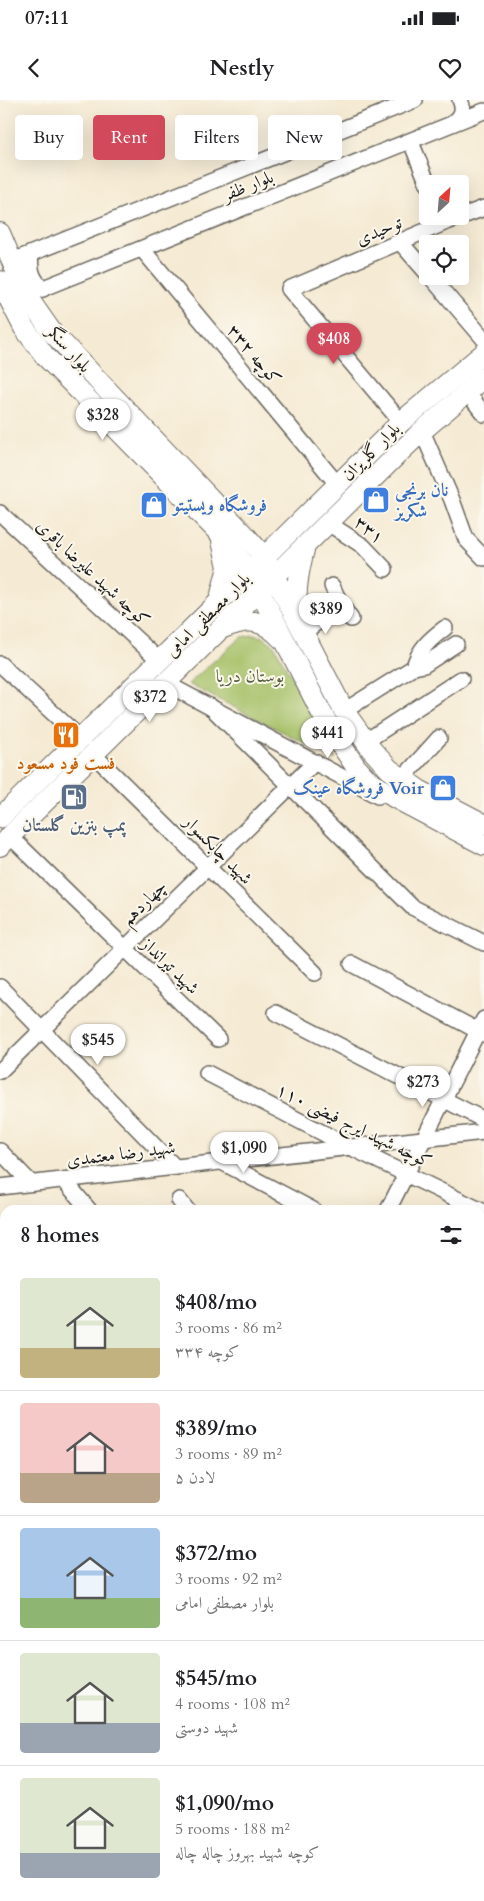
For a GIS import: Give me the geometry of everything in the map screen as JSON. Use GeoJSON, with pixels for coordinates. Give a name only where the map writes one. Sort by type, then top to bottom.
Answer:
{"type":"FeatureCollection","features":[{"type":"Feature","properties":{"kind":"main road","name":"بلوار سنگر"},"geometry":{"type":"LineString","coordinates":[[0,233],[12,261],[15,293],[24,328],[45,356],[220,534],[250,572],[320,710],[343,750],[369,781],[395,798],[484,846]]}},
{"type":"Feature","properties":{"kind":"main road","name":"بلوار سنگر"},"geometry":{"type":"LineString","coordinates":[[15,293],[245,534],[265,558],[344,711],[390,769],[442,802],[484,824]]}},
{"type":"Feature","properties":{"kind":"main road","name":"بلوار گلریزان"},"geometry":{"type":"LineString","coordinates":[[265,558],[401,422],[484,353]]}},
{"type":"Feature","properties":{"kind":"main road","name":"بلوار گلریزان"},"geometry":{"type":"LineString","coordinates":[[275,575],[422,431],[484,378]]}},
{"type":"Feature","properties":{"kind":"main road"},"geometry":{"type":"LineString","coordinates":[[218,605],[228,567],[220,534]]}},
{"type":"Feature","properties":{"kind":"main road"},"geometry":{"type":"LineString","coordinates":[[245,534],[283,540]]}},
{"type":"Feature","properties":{"kind":"main road"},"geometry":{"type":"LineString","coordinates":[[301,626],[296,597],[297,576],[305,545]]}},
{"type":"Feature","properties":{"kind":"main road","name":"بلوار مصطفی امامی"},"geometry":{"type":"LineString","coordinates":[[5,841],[160,661],[265,558]]}},
{"type":"Feature","properties":{"kind":"main road","name":"بلوار مصطفی امامی"},"geometry":{"type":"LineString","coordinates":[[0,818],[165,683],[275,575]]}},
{"type":"Feature","properties":{"kind":"main road"},"geometry":{"type":"LineString","coordinates":[[221,628],[238,622],[253,621],[261,623],[275,632],[284,641]]}},
{"type":"Feature","properties":{"kind":"street","name":"بلوار ظفر"},"geometry":{"type":"LineString","coordinates":[[12,261],[415,100]]}},
{"type":"Feature","properties":{"kind":"street"},"geometry":{"type":"LineString","coordinates":[[451,124],[462,114],[463,108],[460,100]]}},
{"type":"Feature","properties":{"kind":"street","name":"بلوار ظفر"},"geometry":{"type":"LineString","coordinates":[[15,293],[142,249],[484,111]]}},
{"type":"Feature","properties":{"kind":"street"},"geometry":{"type":"LineString","coordinates":[[411,142],[424,175]]}},
{"type":"Feature","properties":{"kind":"street","name":"توحیدی"},"geometry":{"type":"LineString","coordinates":[[469,212],[484,208]]}},
{"type":"Feature","properties":{"kind":"street","name":"توحیدی"},"geometry":{"type":"LineString","coordinates":[[401,422],[290,289],[400,242],[431,225]]}},
{"type":"Feature","properties":{"kind":"street"},"geometry":{"type":"LineString","coordinates":[[400,242],[419,264]]}},
{"type":"Feature","properties":{"kind":"street","name":"کوچه ۳۳۲"},"geometry":{"type":"LineString","coordinates":[[142,249],[338,485]]}},
{"type":"Feature","properties":{"kind":"street"},"geometry":{"type":"LineString","coordinates":[[15,293],[36,282],[31,274],[31,254]]}},
{"type":"Feature","properties":{"kind":"street"},"geometry":{"type":"LineString","coordinates":[[438,285],[484,339]]}},
{"type":"Feature","properties":{"kind":"street"},"geometry":{"type":"LineString","coordinates":[[467,392],[484,414]]}},
{"type":"Feature","properties":{"kind":"street"},"geometry":{"type":"LineString","coordinates":[[422,431],[452,500],[466,539],[484,558]]}},
{"type":"Feature","properties":{"kind":"street","name":"کوچه شهید علیرضا باقری"},"geometry":{"type":"LineString","coordinates":[[0,513],[160,661]]}},
{"type":"Feature","properties":{"kind":"street","name":"۳۳۱"},"geometry":{"type":"LineString","coordinates":[[328,523],[362,546],[385,569]]}},
{"type":"Feature","properties":{"kind":"street"},"geometry":{"type":"LineString","coordinates":[[332,586],[341,605],[351,619]]}},
{"type":"Feature","properties":{"kind":"street"},"geometry":{"type":"LineString","coordinates":[[301,626],[341,605]]}},
{"type":"Feature","properties":{"kind":"street"},"geometry":{"type":"LineString","coordinates":[[414,667],[416,658],[428,640],[445,628]]}},
{"type":"Feature","properties":{"kind":"street"},"geometry":{"type":"LineString","coordinates":[[344,711],[414,667],[424,665],[456,644]]}},
{"type":"Feature","properties":{"kind":"street","name":"شهید چابکسوار"},"geometry":{"type":"LineString","coordinates":[[0,664],[208,866],[315,974]]}},
{"type":"Feature","properties":{"kind":"street"},"geometry":{"type":"LineString","coordinates":[[366,741],[461,679]]}},
{"type":"Feature","properties":{"kind":"street"},"geometry":{"type":"LineString","coordinates":[[165,683],[381,798],[395,798]]}},
{"type":"Feature","properties":{"kind":"street"},"geometry":{"type":"LineString","coordinates":[[210,706],[412,907],[484,943]]}},
{"type":"Feature","properties":{"kind":"street"},"geometry":{"type":"LineString","coordinates":[[403,778],[439,738]]}},
{"type":"Feature","properties":{"kind":"street","name":"چهاردهم"},"geometry":{"type":"LineString","coordinates":[[0,1071],[314,762]]}},
{"type":"Feature","properties":{"kind":"street","name":"شهید تیرانداز"},"geometry":{"type":"LineString","coordinates":[[5,841],[125,948],[218,1039]]}},
{"type":"Feature","properties":{"kind":"street"},"geometry":{"type":"LineString","coordinates":[[352,964],[482,1028],[444,1098],[390,1205]]}},
{"type":"Feature","properties":{"kind":"street"},"geometry":{"type":"LineString","coordinates":[[0,987],[175,1167]]}},
{"type":"Feature","properties":{"kind":"street"},"geometry":{"type":"LineString","coordinates":[[276,1013],[484,1120]]}},
{"type":"Feature","properties":{"kind":"street","name":"کوچه شهید ایرج فیضی ۱۱۰"},"geometry":{"type":"LineString","coordinates":[[207,1073],[350,1147],[470,1205]]}},
{"type":"Feature","properties":{"kind":"street","name":"شهید رضا معتمدی"},"geometry":{"type":"LineString","coordinates":[[0,1187],[484,1132]]}},
{"type":"Feature","properties":{"kind":"street"},"geometry":{"type":"LineString","coordinates":[[0,1151],[31,1183]]}},
{"type":"Feature","properties":{"kind":"street"},"geometry":{"type":"LineString","coordinates":[[222,1162],[304,1205]]}},
{"type":"Feature","properties":{"kind":"street"},"geometry":{"type":"LineString","coordinates":[[64,1180],[85,1205]]}},
{"type":"Feature","properties":{"kind":"green space","name":"بوستان دریا"},"geometry":{"type":"Polygon","coordinates":[[[253,635],[263,637],[274,645],[336,759],[188,684],[241,637],[253,635]]]}},
{"type":"Feature","properties":{"kind":"place","name":"نان برنجی شکریز"},"geometry":{"type":"Point","coordinates":[376,500]}},
{"type":"Feature","properties":{"kind":"place","name":"فروشگاه ویستیتو"},"geometry":{"type":"Point","coordinates":[154,505]}},
{"type":"Feature","properties":{"kind":"place","name":"فست فود مسعود"},"geometry":{"type":"Point","coordinates":[66,735]}},
{"type":"Feature","properties":{"kind":"place","name":"فروشگاه عینک Voir"},"geometry":{"type":"Point","coordinates":[443,788]}},
{"type":"Feature","properties":{"kind":"place","name":"پمپ بنزین گلستان"},"geometry":{"type":"Point","coordinates":[74,797]}}]}
